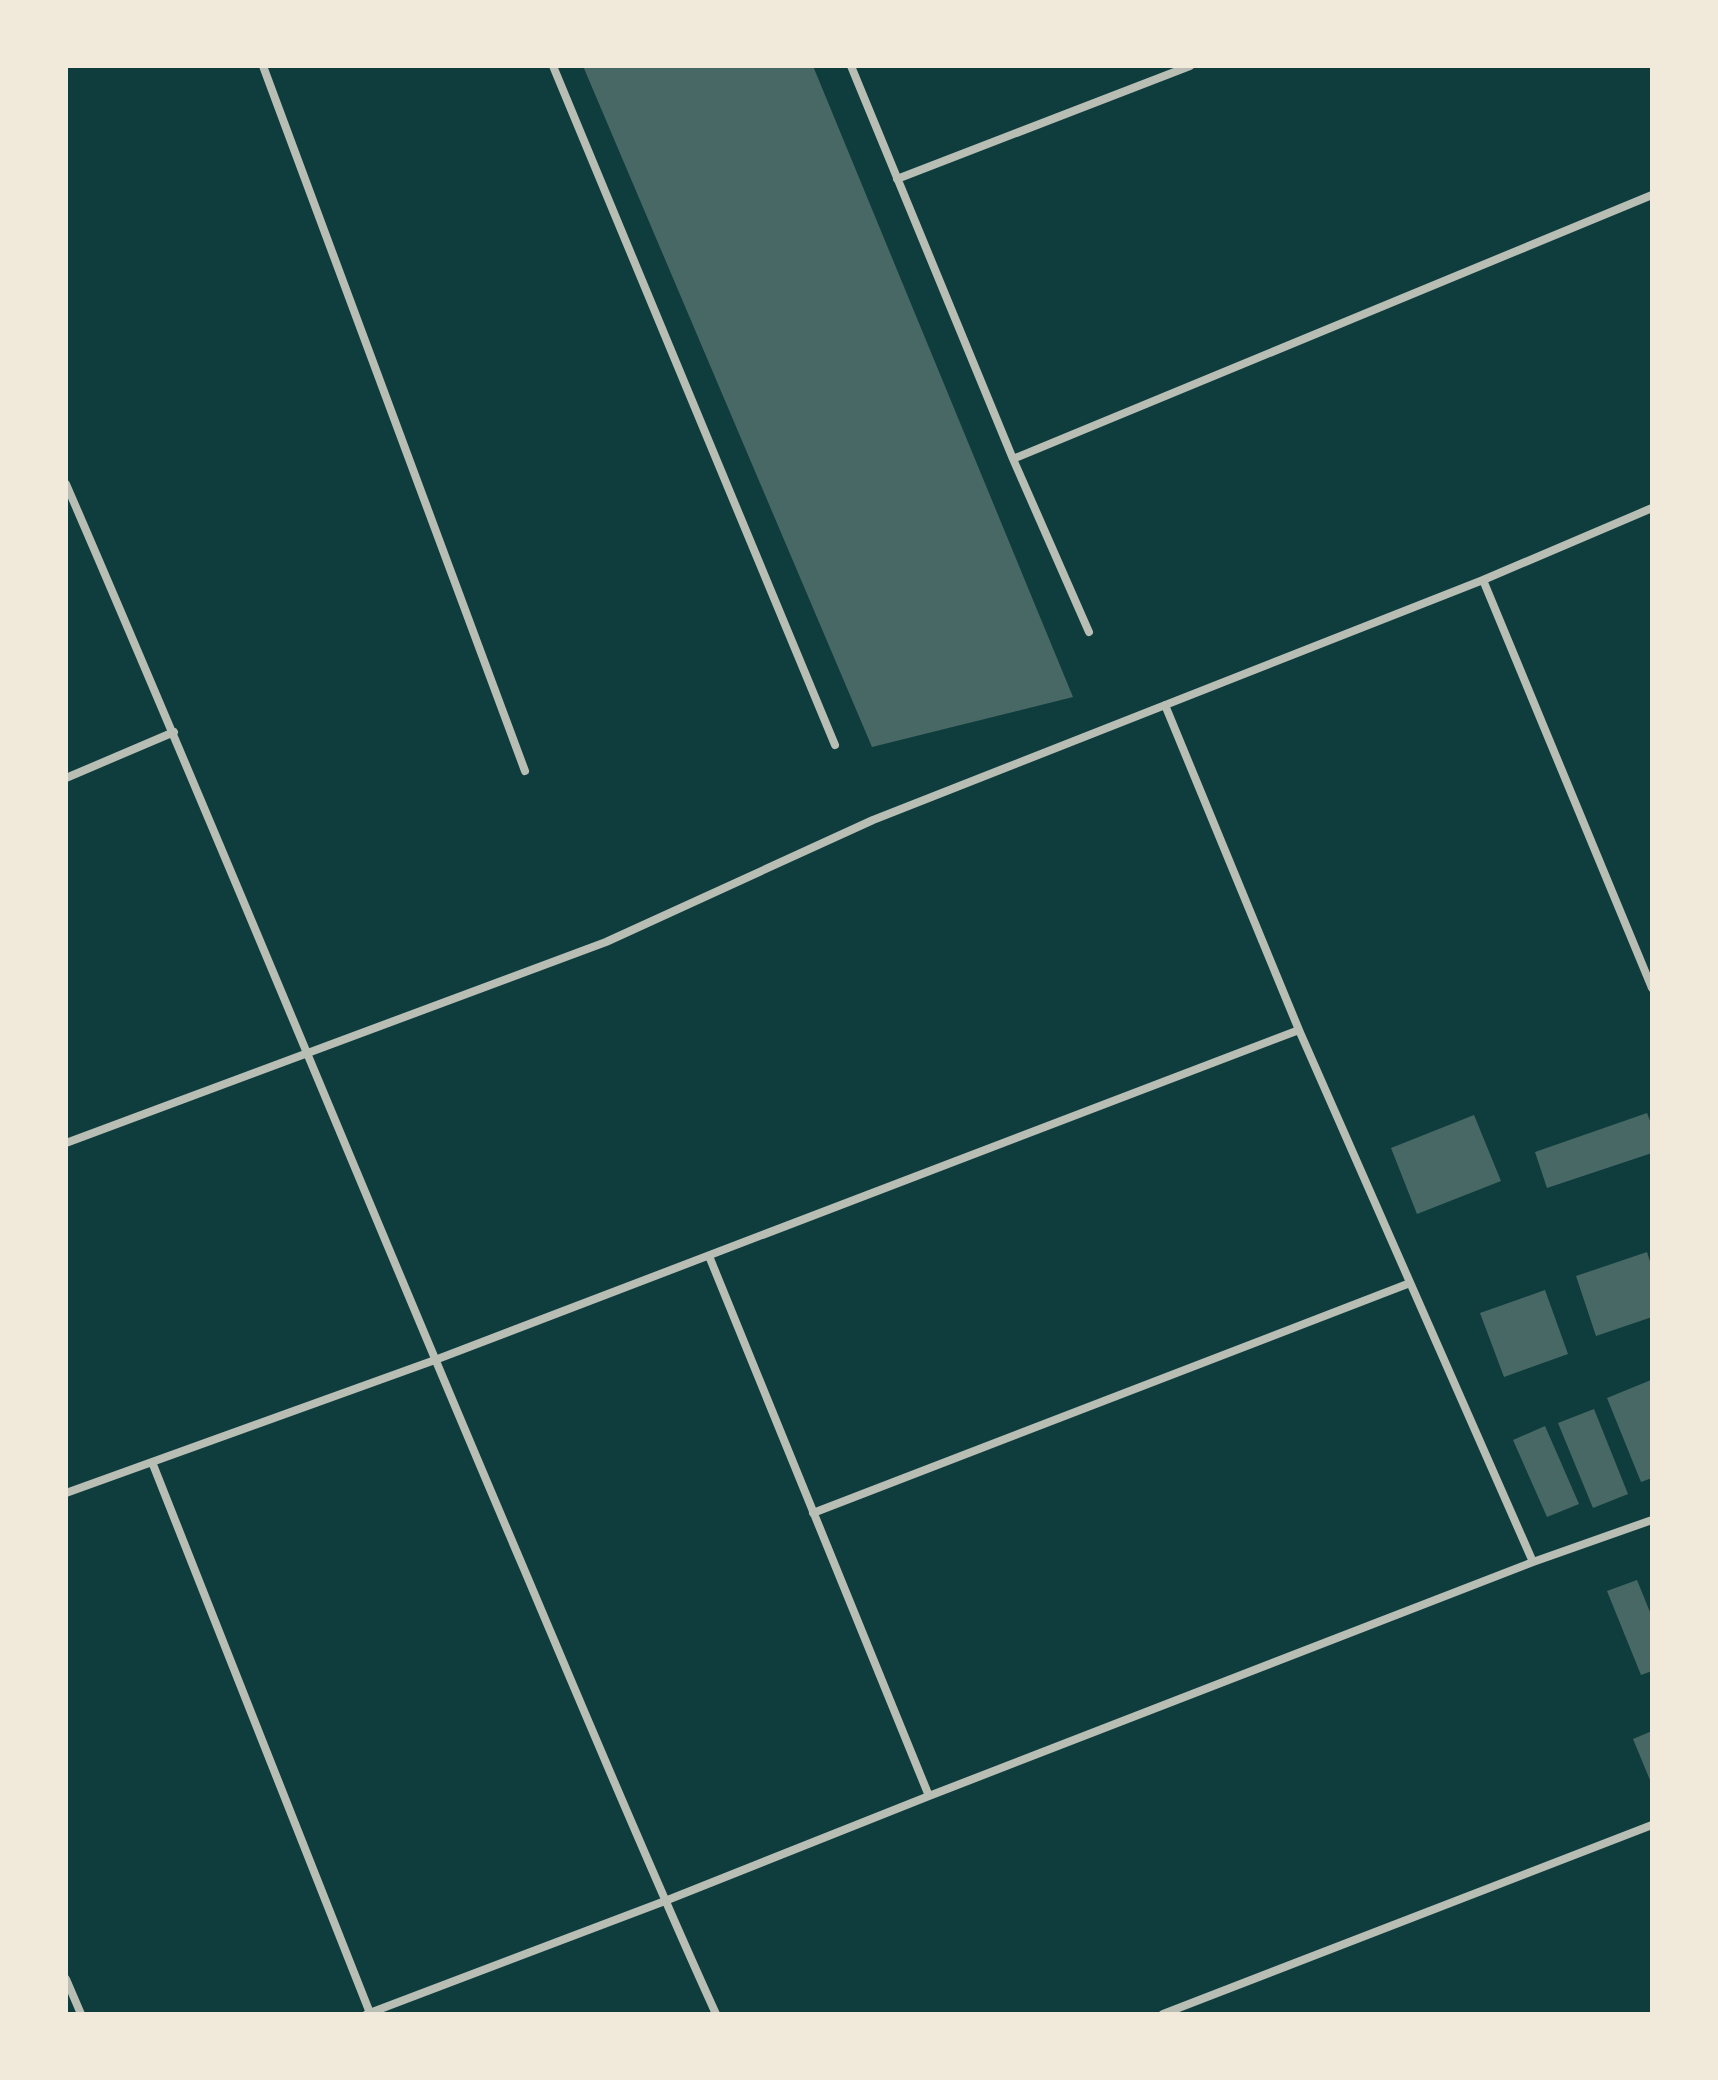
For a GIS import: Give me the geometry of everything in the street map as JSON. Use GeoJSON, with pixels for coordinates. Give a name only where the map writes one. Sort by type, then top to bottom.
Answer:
{"type":"FeatureCollection","features":[{"type":"Feature","properties":{"kind":"street"},"geometry":{"type":"LineString","coordinates":[[263,66],[525,771]]}},
{"type":"Feature","properties":{"kind":"street"},"geometry":{"type":"LineString","coordinates":[[553,66],[835,745]]}},
{"type":"Feature","properties":{"kind":"street"},"geometry":{"type":"LineString","coordinates":[[851,66],[1013,459],[1089,632]]}},
{"type":"Feature","properties":{"kind":"street"},"geometry":{"type":"LineString","coordinates":[[897,179],[1190,66]]}},
{"type":"Feature","properties":{"kind":"street"},"geometry":{"type":"LineString","coordinates":[[1013,459],[1652,195]]}},
{"type":"Feature","properties":{"kind":"street"},"geometry":{"type":"LineString","coordinates":[[66,484],[174,732],[435,1360],[716,2014]]}},
{"type":"Feature","properties":{"kind":"street"},"geometry":{"type":"LineString","coordinates":[[66,1143],[606,942],[873,820],[1483,580],[1652,508]]}},
{"type":"Feature","properties":{"kind":"street"},"geometry":{"type":"LineString","coordinates":[[1483,580],[1652,988]]}},
{"type":"Feature","properties":{"kind":"street"},"geometry":{"type":"LineString","coordinates":[[1165,705],[1299,1030],[1533,1562]]}},
{"type":"Feature","properties":{"kind":"street"},"geometry":{"type":"LineString","coordinates":[[66,778],[174,732]]}},
{"type":"Feature","properties":{"kind":"street"},"geometry":{"type":"LineString","coordinates":[[66,1493],[435,1360],[1299,1030]]}},
{"type":"Feature","properties":{"kind":"street"},"geometry":{"type":"LineString","coordinates":[[709,1256],[929,1796]]}},
{"type":"Feature","properties":{"kind":"street"},"geometry":{"type":"LineString","coordinates":[[813,1513],[1410,1283]]}},
{"type":"Feature","properties":{"kind":"street"},"geometry":{"type":"LineString","coordinates":[[152,1462],[368,2013],[665,1901],[1533,1562],[1652,1520]]}},
{"type":"Feature","properties":{"kind":"street"},"geometry":{"type":"LineString","coordinates":[[1163,2014],[1652,1825]]}},
{"type":"Feature","properties":{"kind":"street"},"geometry":{"type":"LineString","coordinates":[[66,1979],[81,2014]]}},
{"type":"Feature","properties":{"kind":"building"},"geometry":{"type":"Polygon","coordinates":[[[583,66],[813,66],[1073,697],[872,747],[583,66]]]}},
{"type":"Feature","properties":{"kind":"building"},"geometry":{"type":"Polygon","coordinates":[[[1647,1113],[1652,1126],[1652,1153],[1547,1188],[1535,1152],[1647,1113]]]}},
{"type":"Feature","properties":{"kind":"building"},"geometry":{"type":"Polygon","coordinates":[[[1474,1115],[1501,1181],[1417,1214],[1391,1148],[1474,1115]]]}},
{"type":"Feature","properties":{"kind":"building"},"geometry":{"type":"Polygon","coordinates":[[[1647,1252],[1652,1268],[1652,1317],[1596,1336],[1576,1276],[1647,1252]]]}},
{"type":"Feature","properties":{"kind":"building"},"geometry":{"type":"Polygon","coordinates":[[[1545,1290],[1568,1354],[1504,1377],[1480,1313],[1545,1290]]]}},
{"type":"Feature","properties":{"kind":"building"},"geometry":{"type":"Polygon","coordinates":[[[1651,1380],[1652,1478],[1641,1482],[1607,1398],[1651,1380]]]}},
{"type":"Feature","properties":{"kind":"building"},"geometry":{"type":"Polygon","coordinates":[[[1594,1409],[1628,1494],[1593,1508],[1558,1423],[1594,1409]]]}},
{"type":"Feature","properties":{"kind":"building"},"geometry":{"type":"Polygon","coordinates":[[[1545,1426],[1579,1504],[1547,1517],[1513,1440],[1545,1426]]]}},
{"type":"Feature","properties":{"kind":"building"},"geometry":{"type":"Polygon","coordinates":[[[1637,1580],[1652,1617],[1652,1671],[1641,1675],[1607,1591],[1637,1580]]]}},
{"type":"Feature","properties":{"kind":"building"},"geometry":{"type":"Polygon","coordinates":[[[1652,1731],[1652,1785],[1633,1739],[1652,1731]]]}}]}
